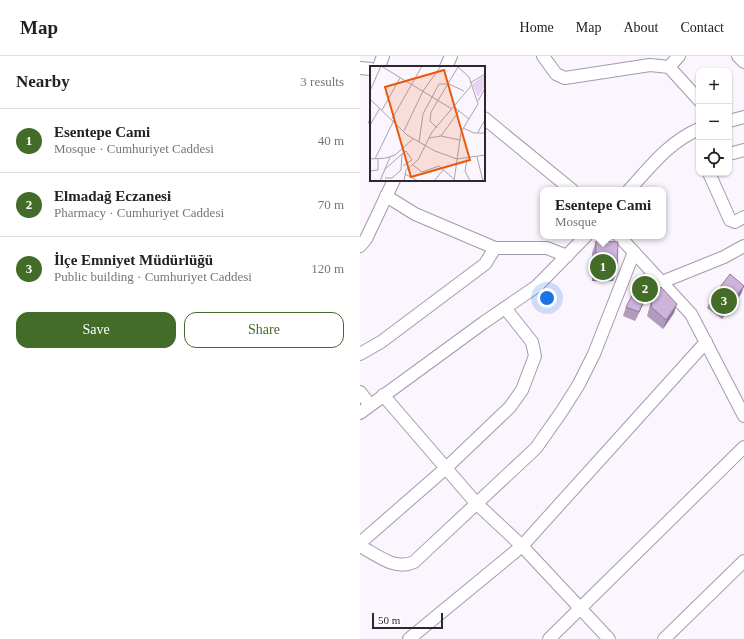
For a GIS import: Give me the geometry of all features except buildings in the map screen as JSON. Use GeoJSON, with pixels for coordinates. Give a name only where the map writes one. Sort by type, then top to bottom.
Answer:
{"type":"FeatureCollection","features":[{"type":"Feature","properties":{"kind":"street"},"geometry":{"type":"LineString","coordinates":[[379,66],[383,56]]}},
{"type":"Feature","properties":{"kind":"street"},"geometry":{"type":"LineString","coordinates":[[446,66],[451,56]]}},
{"type":"Feature","properties":{"kind":"street"},"geometry":{"type":"LineString","coordinates":[[543,56],[556,74],[565,78],[650,65],[669,67],[696,97]]}},
{"type":"Feature","properties":{"kind":"street"},"geometry":{"type":"LineString","coordinates":[[669,67],[679,56]]}},
{"type":"Feature","properties":{"kind":"street"},"geometry":{"type":"LineString","coordinates":[[738,56],[744,62]]}},
{"type":"Feature","properties":{"kind":"street"},"geometry":{"type":"LineString","coordinates":[[360,68],[370,69]]}},
{"type":"Feature","properties":{"kind":"street"},"geometry":{"type":"LineString","coordinates":[[732,120],[744,117]]}},
{"type":"Feature","properties":{"kind":"street"},"geometry":{"type":"LineString","coordinates":[[485,119],[568,187]]}},
{"type":"Feature","properties":{"kind":"street"},"geometry":{"type":"LineString","coordinates":[[632,187],[669,147],[685,135],[696,130]]}},
{"type":"Feature","properties":{"kind":"street"},"geometry":{"type":"LineString","coordinates":[[732,153],[744,150]]}},
{"type":"Feature","properties":{"kind":"street"},"geometry":{"type":"LineString","coordinates":[[710,176],[730,220],[735,222],[744,217]]}},
{"type":"Feature","properties":{"kind":"street"},"geometry":{"type":"LineString","coordinates":[[360,246],[366,239],[394,181]]}},
{"type":"Feature","properties":{"kind":"street"},"geometry":{"type":"LineString","coordinates":[[386,196],[415,214],[495,248],[547,248],[567,256]]}},
{"type":"Feature","properties":{"kind":"street"},"geometry":{"type":"LineString","coordinates":[[360,392],[365,409],[538,286],[583,239]]}},
{"type":"Feature","properties":{"kind":"street"},"geometry":{"type":"LineString","coordinates":[[622,239],[691,314],[744,416]]}},
{"type":"Feature","properties":{"kind":"street"},"geometry":{"type":"LineString","coordinates":[[662,282],[724,257],[744,246]]}},
{"type":"Feature","properties":{"kind":"street"},"geometry":{"type":"LineString","coordinates":[[360,354],[381,342],[485,264],[495,248]]}},
{"type":"Feature","properties":{"kind":"street"},"geometry":{"type":"LineString","coordinates":[[505,308],[532,342],[534,356],[530,371],[522,390],[510,407],[446,468],[360,545],[391,563],[406,566],[414,562],[536,448],[569,400],[594,354],[634,252]]}},
{"type":"Feature","properties":{"kind":"street"},"geometry":{"type":"LineString","coordinates":[[409,639],[522,546],[706,342]]}},
{"type":"Feature","properties":{"kind":"street"},"geometry":{"type":"LineString","coordinates":[[383,395],[476,503],[522,546],[609,639]]}},
{"type":"Feature","properties":{"kind":"street"},"geometry":{"type":"LineString","coordinates":[[549,639],[744,446]]}},
{"type":"Feature","properties":{"kind":"street"},"geometry":{"type":"LineString","coordinates":[[664,639],[744,560]]}},
{"type":"Feature","properties":{"kind":"place","name":"Esentepe Cami"},"geometry":{"type":"Point","coordinates":[603,267]}},
{"type":"Feature","properties":{"kind":"place","name":"Elmadağ Eczanesi"},"geometry":{"type":"Point","coordinates":[645,289]}},
{"type":"Feature","properties":{"kind":"place","name":"İlçe Emniyet Müdürlüğü"},"geometry":{"type":"Point","coordinates":[724,301]}}]}
